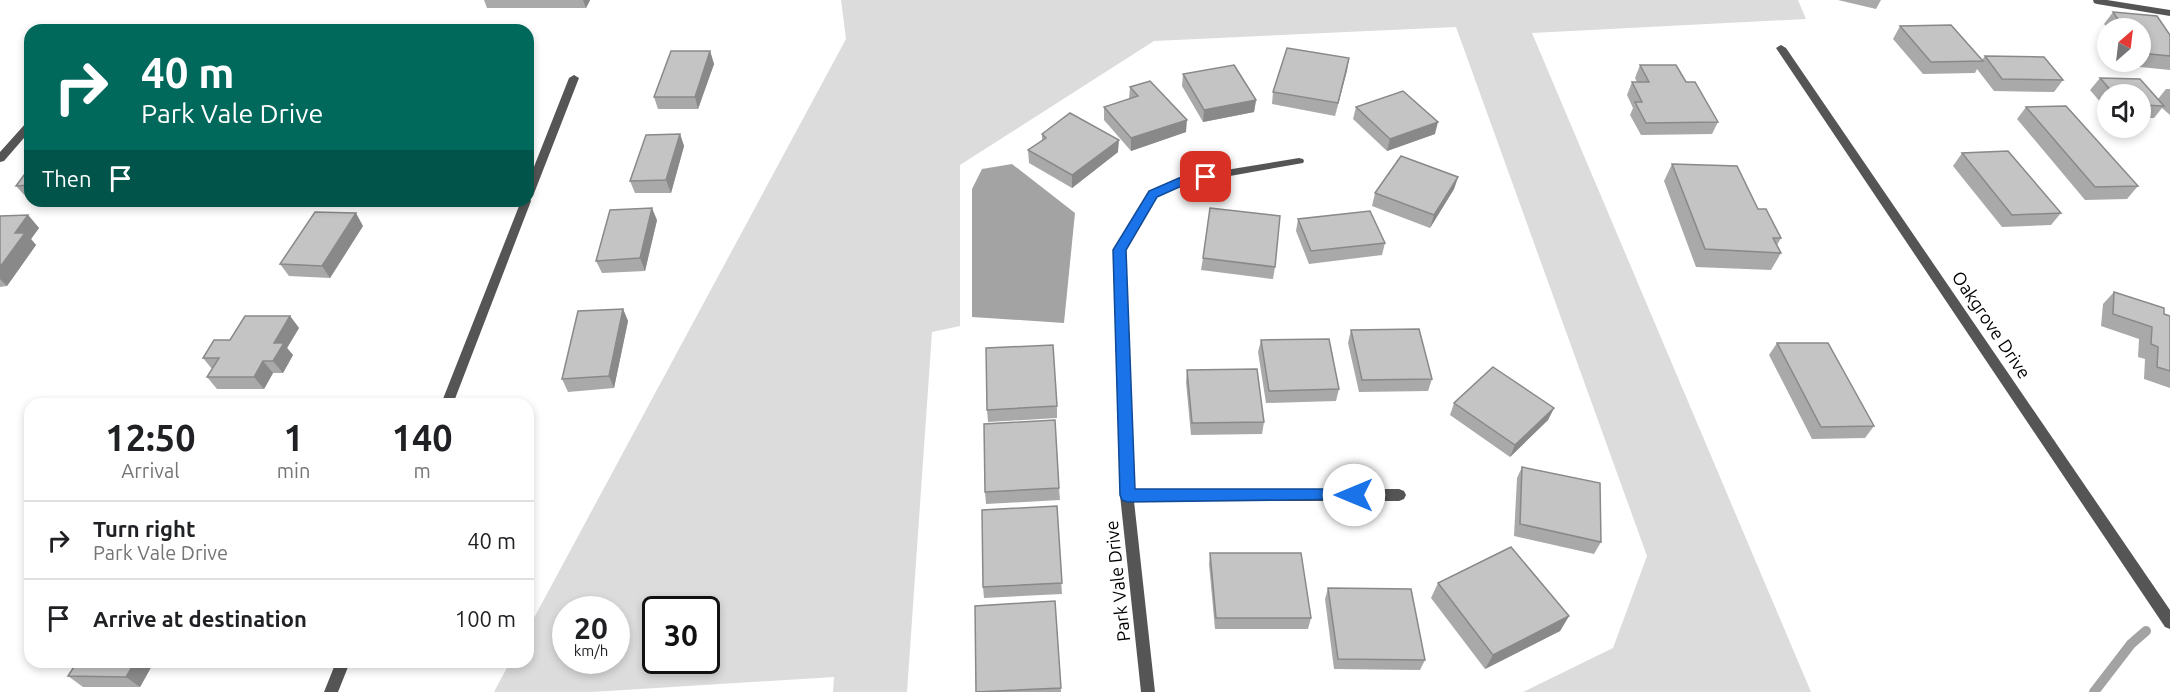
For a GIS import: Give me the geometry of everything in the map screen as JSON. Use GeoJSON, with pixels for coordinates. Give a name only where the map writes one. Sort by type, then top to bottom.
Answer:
{"type":"FeatureCollection","features":[{"type":"Feature","properties":{"kind":"street"},"geometry":{"type":"LineString","coordinates":[[2097,1],[2170,13]]}},
{"type":"Feature","properties":{"kind":"street","name":"Oakgrove Drive"},"geometry":{"type":"LineString","coordinates":[[1781,48],[2170,622]]}},
{"type":"Feature","properties":{"kind":"street"},"geometry":{"type":"LineString","coordinates":[[534,181],[574,78]]}},
{"type":"Feature","properties":{"kind":"street"},"geometry":{"type":"LineString","coordinates":[[0,159],[24,132]]}},
{"type":"Feature","properties":{"kind":"street","name":"Park Vale Drive"},"geometry":{"type":"LineString","coordinates":[[1148,692],[1127,495],[1119,250],[1153,194],[1183,181],[1299,161]]}},
{"type":"Feature","properties":{"kind":"street"},"geometry":{"type":"LineString","coordinates":[[449,398],[524,207]]}},
{"type":"Feature","properties":{"kind":"street"},"geometry":{"type":"LineString","coordinates":[[1127,495],[1400,495]]}},
{"type":"Feature","properties":{"kind":"street"},"geometry":{"type":"LineString","coordinates":[[331,692],[341,668]]}},
{"type":"Feature","properties":{"kind":"shaded area"},"geometry":{"type":"Polygon","coordinates":[[[841,0],[1798,0],[1806,19],[1532,33],[1811,692],[1523,692],[1613,648],[1647,556],[1456,27],[1154,41],[960,165],[960,326],[932,332],[907,692],[833,692],[834,677],[592,692],[494,692],[507,668],[534,668],[534,618],[846,39],[841,0]]]}},
{"type":"Feature","properties":{"kind":"shaded area"},"geometry":{"type":"Polygon","coordinates":[[[1012,164],[1075,213],[1064,323],[972,317],[972,189],[982,169],[1012,164]]]}},
{"type":"Feature","properties":{"kind":"building"},"geometry":{"type":"Polygon","coordinates":[[[2113,12],[2157,16],[2170,35],[2170,56],[2151,54],[2151,18],[2117,18],[2113,12]]]}},
{"type":"Feature","properties":{"kind":"building"},"geometry":{"type":"Polygon","coordinates":[[[1951,25],[1983,61],[1931,62],[1900,26],[1951,25]]]}},
{"type":"Feature","properties":{"kind":"building"},"geometry":{"type":"Polygon","coordinates":[[[1287,48],[1349,58],[1338,103],[1273,92],[1287,48]]]}},
{"type":"Feature","properties":{"kind":"building"},"geometry":{"type":"Polygon","coordinates":[[[671,51],[710,51],[695,97],[654,97],[671,51]]]}},
{"type":"Feature","properties":{"kind":"building"},"geometry":{"type":"Polygon","coordinates":[[[1985,56],[2044,57],[2063,80],[2002,79],[1985,56]]]}},
{"type":"Feature","properties":{"kind":"building"},"geometry":{"type":"Polygon","coordinates":[[[1234,65],[1256,100],[1204,110],[1183,74],[1234,65]]]}},
{"type":"Feature","properties":{"kind":"building"},"geometry":{"type":"Polygon","coordinates":[[[1640,65],[1676,65],[1686,82],[1695,82],[1718,122],[1646,123],[1635,102],[1642,102],[1632,82],[1649,82],[1640,65]]]}},
{"type":"Feature","properties":{"kind":"building"},"geometry":{"type":"Polygon","coordinates":[[[2100,78],[2140,79],[2144,84],[2105,84],[2100,78]]]}},
{"type":"Feature","properties":{"kind":"building"},"geometry":{"type":"Polygon","coordinates":[[[1150,81],[1187,120],[1131,138],[1104,107],[1138,96],[1130,87],[1150,81]]]}},
{"type":"Feature","properties":{"kind":"building"},"geometry":{"type":"Polygon","coordinates":[[[1403,91],[1438,122],[1390,139],[1356,107],[1403,91]]]}},
{"type":"Feature","properties":{"kind":"building"},"geometry":{"type":"Polygon","coordinates":[[[2151,91],[2164,106],[2151,105],[2151,91]]]}},
{"type":"Feature","properties":{"kind":"building"},"geometry":{"type":"Polygon","coordinates":[[[2066,106],[2138,186],[2095,187],[2026,107],[2066,106]]]}},
{"type":"Feature","properties":{"kind":"building"},"geometry":{"type":"Polygon","coordinates":[[[1070,113],[1119,140],[1072,175],[1028,150],[1046,138],[1042,134],[1070,113]]]}},
{"type":"Feature","properties":{"kind":"building"},"geometry":{"type":"Polygon","coordinates":[[[680,134],[666,180],[630,181],[646,135],[680,134]]]}},
{"type":"Feature","properties":{"kind":"building"},"geometry":{"type":"Polygon","coordinates":[[[2008,151],[2061,213],[2012,215],[1962,153],[2008,151]]]}},
{"type":"Feature","properties":{"kind":"building"},"geometry":{"type":"Polygon","coordinates":[[[1401,156],[1458,177],[1434,215],[1375,193],[1401,156]]]}},
{"type":"Feature","properties":{"kind":"building"},"geometry":{"type":"Polygon","coordinates":[[[1672,164],[1737,166],[1758,209],[1766,209],[1781,238],[1773,238],[1781,253],[1705,249],[1672,164]]]}},
{"type":"Feature","properties":{"kind":"building"},"geometry":{"type":"Polygon","coordinates":[[[24,175],[24,185],[16,186],[24,175]]]}},
{"type":"Feature","properties":{"kind":"building"},"geometry":{"type":"Polygon","coordinates":[[[652,208],[640,258],[596,261],[610,210],[652,208]]]}},
{"type":"Feature","properties":{"kind":"building"},"geometry":{"type":"Polygon","coordinates":[[[1210,208],[1280,216],[1275,267],[1203,258],[1210,208]]]}},
{"type":"Feature","properties":{"kind":"building"},"geometry":{"type":"Polygon","coordinates":[[[1370,211],[1385,243],[1311,251],[1298,219],[1370,211]]]}},
{"type":"Feature","properties":{"kind":"building"},"geometry":{"type":"Polygon","coordinates":[[[315,212],[356,213],[322,266],[280,264],[315,212]]]}},
{"type":"Feature","properties":{"kind":"building"},"geometry":{"type":"Polygon","coordinates":[[[28,215],[15,233],[25,233],[0,267],[0,216],[28,215]]]}},
{"type":"Feature","properties":{"kind":"building"},"geometry":{"type":"Polygon","coordinates":[[[2114,292],[2164,308],[2164,314],[2170,316],[2170,371],[2157,367],[2158,347],[2151,344],[2152,327],[2113,314],[2114,292]]]}},
{"type":"Feature","properties":{"kind":"building"},"geometry":{"type":"Polygon","coordinates":[[[623,309],[609,376],[562,379],[578,311],[623,309]]]}},
{"type":"Feature","properties":{"kind":"building"},"geometry":{"type":"Polygon","coordinates":[[[245,316],[290,316],[274,343],[284,343],[273,361],[263,361],[254,377],[207,377],[219,358],[203,358],[214,340],[230,340],[245,316]]]}},
{"type":"Feature","properties":{"kind":"building"},"geometry":{"type":"Polygon","coordinates":[[[1419,329],[1432,379],[1362,380],[1351,330],[1419,329]]]}},
{"type":"Feature","properties":{"kind":"building"},"geometry":{"type":"Polygon","coordinates":[[[1329,339],[1339,389],[1269,391],[1261,340],[1329,339]]]}},
{"type":"Feature","properties":{"kind":"building"},"geometry":{"type":"Polygon","coordinates":[[[1777,343],[1828,343],[1874,426],[1821,427],[1777,343]]]}},
{"type":"Feature","properties":{"kind":"building"},"geometry":{"type":"Polygon","coordinates":[[[1053,345],[1057,406],[987,410],[986,348],[1053,345]]]}},
{"type":"Feature","properties":{"kind":"building"},"geometry":{"type":"Polygon","coordinates":[[[1493,367],[1554,408],[1515,445],[1454,403],[1493,367]]]}},
{"type":"Feature","properties":{"kind":"building"},"geometry":{"type":"Polygon","coordinates":[[[1257,369],[1264,422],[1192,423],[1187,370],[1257,369]]]}},
{"type":"Feature","properties":{"kind":"building"},"geometry":{"type":"Polygon","coordinates":[[[1055,420],[1059,488],[985,492],[984,424],[1055,420]]]}},
{"type":"Feature","properties":{"kind":"building"},"geometry":{"type":"Polygon","coordinates":[[[1522,467],[1600,483],[1601,542],[1520,524],[1522,467]]]}},
{"type":"Feature","properties":{"kind":"building"},"geometry":{"type":"Polygon","coordinates":[[[1057,506],[1062,583],[983,587],[982,510],[1057,506]]]}},
{"type":"Feature","properties":{"kind":"building"},"geometry":{"type":"Polygon","coordinates":[[[1511,547],[1569,616],[1493,655],[1438,583],[1511,547]]]}},
{"type":"Feature","properties":{"kind":"building"},"geometry":{"type":"Polygon","coordinates":[[[1210,553],[1301,553],[1311,618],[1216,618],[1210,553]]]}},
{"type":"Feature","properties":{"kind":"building"},"geometry":{"type":"Polygon","coordinates":[[[1328,588],[1411,589],[1425,660],[1338,659],[1328,588]]]}},
{"type":"Feature","properties":{"kind":"building"},"geometry":{"type":"Polygon","coordinates":[[[1055,601],[1061,688],[976,692],[975,606],[1055,601]]]}},
{"type":"Feature","properties":{"kind":"building"},"geometry":{"type":"Polygon","coordinates":[[[73,668],[131,668],[126,677],[68,676],[73,668]]]}},
{"type":"Feature","properties":{"kind":"waterway"},"geometry":{"type":"LineString","coordinates":[[2094,692],[2131,644],[2146,631]]}},
{"type":"Feature","properties":{"kind":"route"},"geometry":{"type":"LineString","coordinates":[[1206,177],[1183,181],[1153,194],[1119,250],[1127,495],[1354,495]]}}]}
